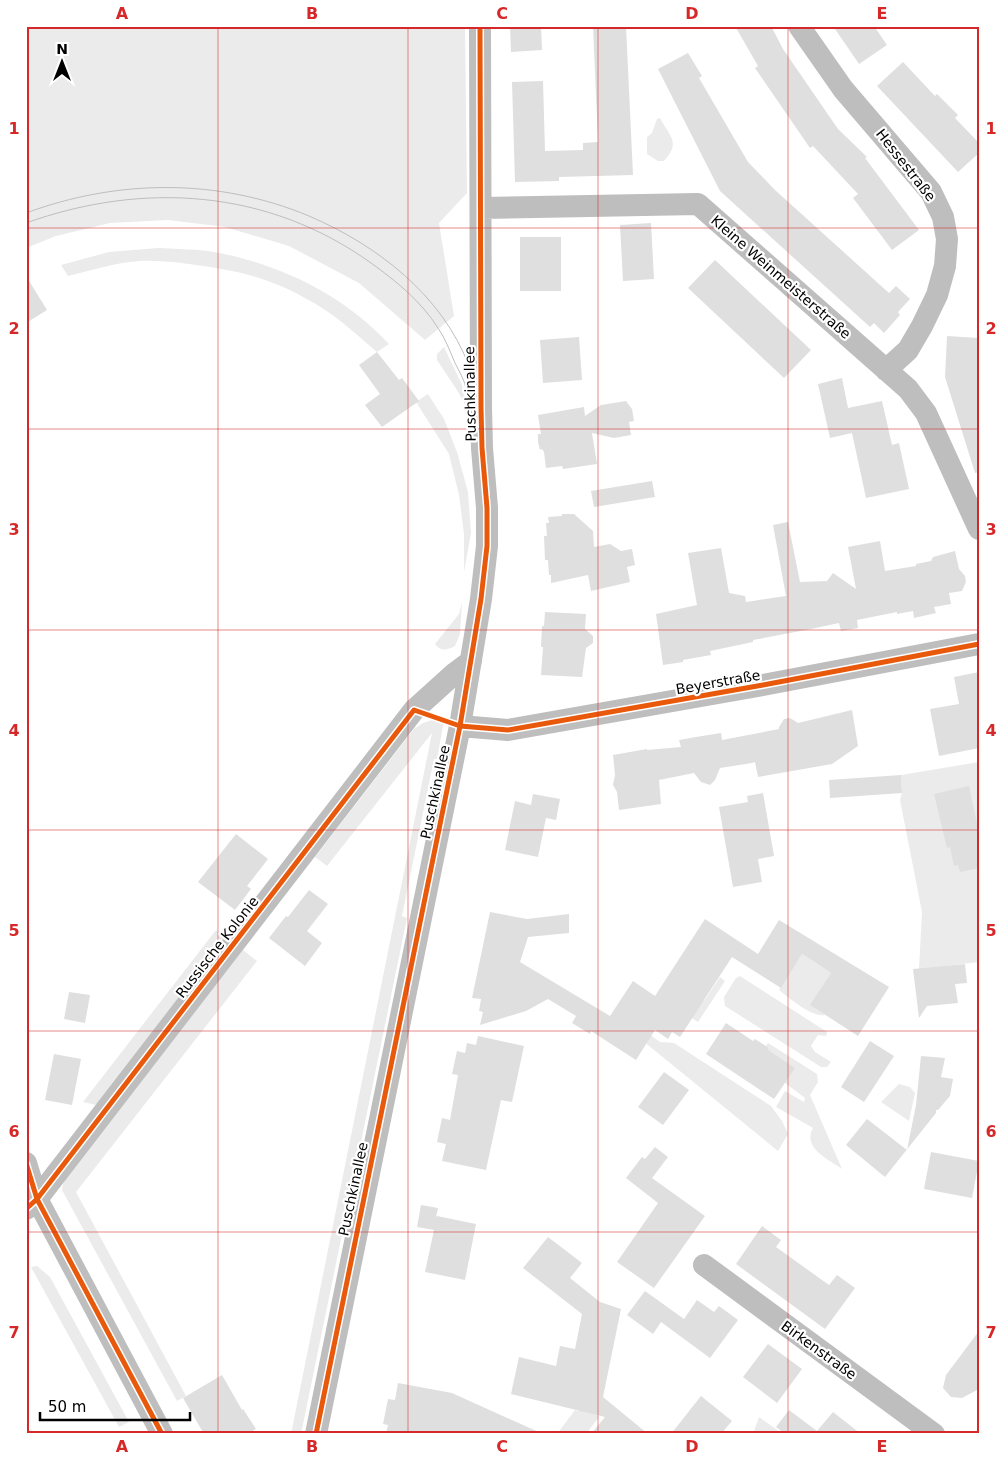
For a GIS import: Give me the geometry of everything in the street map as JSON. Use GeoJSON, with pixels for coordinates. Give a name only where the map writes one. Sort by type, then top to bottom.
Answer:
{"type":"FeatureCollection","features":[{"type":"Feature","properties":{"kind":"street","name":"Puschkinallee"},"geometry":{"type":"LineString","coordinates":[[316,1434],[460,726],[481,599],[486,546],[487,508],[481,408],[480,26]]}},
{"type":"Feature","properties":{"kind":"street","name":"Hessestraße"},"geometry":{"type":"LineString","coordinates":[[799,26],[843,89],[931,192],[943,217],[947,239],[945,266],[937,295],[908,350],[886,370]]}},
{"type":"Feature","properties":{"kind":"street","name":"Kleine Weinmeisterstraße"},"geometry":{"type":"LineString","coordinates":[[481,208],[698,204],[908,389],[926,413],[979,529]]}},
{"type":"Feature","properties":{"kind":"street","name":"Beyerstraße"},"geometry":{"type":"LineString","coordinates":[[460,726],[508,730],[979,644]]}},
{"type":"Feature","properties":{"kind":"street","name":"Russische Kolonie"},"geometry":{"type":"LineString","coordinates":[[32,1204],[414,710],[455,673],[471,662]]}},
{"type":"Feature","properties":{"kind":"street"},"geometry":{"type":"LineString","coordinates":[[26,1163],[32,1204],[162,1434]]}},
{"type":"Feature","properties":{"kind":"street","name":"Birkenstraße"},"geometry":{"type":"LineString","coordinates":[[704,1265],[934,1434]]}},
{"type":"Feature","properties":{"kind":"shaded area"},"geometry":{"type":"Polygon","coordinates":[[[26,26],[465,26],[467,193],[439,223],[454,316],[425,340],[359,283],[289,246],[225,227],[168,220],[110,223],[56,236],[26,248],[26,26]]]}},
{"type":"Feature","properties":{"kind":"shaded area"},"geometry":{"type":"Polygon","coordinates":[[[660,118],[673,144],[664,161],[658,161],[647,154],[647,137],[652,133],[657,119],[660,118]]]}},
{"type":"Feature","properties":{"kind":"shaded area"},"geometry":{"type":"Polygon","coordinates":[[[158,248],[208,251],[258,263],[283,272],[329,295],[371,326],[389,344],[377,352],[322,308],[300,295],[261,278],[219,268],[147,261],[112,265],[68,276],[61,265],[109,252],[158,248]]]}},
{"type":"Feature","properties":{"kind":"shaded area"},"geometry":{"type":"Polygon","coordinates":[[[444,347],[462,385],[467,408],[437,360],[437,354],[444,347]]]}},
{"type":"Feature","properties":{"kind":"shaded area"},"geometry":{"type":"Polygon","coordinates":[[[428,394],[444,419],[457,452],[468,492],[471,533],[464,572],[464,534],[459,495],[449,454],[416,402],[428,394]]]}},
{"type":"Feature","properties":{"kind":"shaded area"},"geometry":{"type":"Polygon","coordinates":[[[462,602],[460,634],[455,646],[442,649],[435,644],[459,614],[462,602]]]}},
{"type":"Feature","properties":{"kind":"shaded area"},"geometry":{"type":"Polygon","coordinates":[[[432,720],[444,721],[437,759],[434,759],[402,916],[407,918],[301,1434],[291,1434],[432,733],[327,866],[315,857],[414,729],[432,720]]]}},
{"type":"Feature","properties":{"kind":"shaded area"},"geometry":{"type":"Polygon","coordinates":[[[979,762],[979,962],[919,969],[922,912],[900,800],[902,793],[901,775],[979,762]]]}},
{"type":"Feature","properties":{"kind":"shaded area"},"geometry":{"type":"Polygon","coordinates":[[[216,930],[228,939],[101,1106],[83,1102],[216,930]]]}},
{"type":"Feature","properties":{"kind":"shaded area"},"geometry":{"type":"Polygon","coordinates":[[[243,950],[257,961],[76,1192],[186,1396],[177,1401],[62,1190],[64,1180],[243,950]]]}},
{"type":"Feature","properties":{"kind":"shaded area"},"geometry":{"type":"Polygon","coordinates":[[[802,954],[831,973],[811,1005],[825,1015],[808,1011],[779,990],[802,954]]]}},
{"type":"Feature","properties":{"kind":"shaded area"},"geometry":{"type":"Polygon","coordinates":[[[740,976],[827,1032],[826,1036],[818,1035],[811,1046],[815,1052],[831,1062],[827,1067],[821,1067],[725,1006],[724,997],[736,978],[740,976]]]}},
{"type":"Feature","properties":{"kind":"shaded area"},"geometry":{"type":"Polygon","coordinates":[[[720,977],[725,981],[698,1022],[670,1005],[681,987],[704,1001],[720,977]]]}},
{"type":"Feature","properties":{"kind":"shaded area"},"geometry":{"type":"Polygon","coordinates":[[[616,1010],[660,1042],[674,1043],[771,1106],[782,1121],[788,1134],[778,1151],[616,1019],[616,1010]]]}},
{"type":"Feature","properties":{"kind":"shaded area"},"geometry":{"type":"Polygon","coordinates":[[[768,1043],[817,1074],[818,1082],[810,1095],[842,1169],[824,1157],[814,1147],[811,1141],[813,1128],[776,1107],[785,1091],[804,1102],[805,1098],[785,1083],[768,1050],[769,1048],[766,1046],[768,1043]]]}},
{"type":"Feature","properties":{"kind":"shaded area"},"geometry":{"type":"Polygon","coordinates":[[[899,1084],[910,1087],[915,1093],[909,1121],[881,1102],[899,1084]]]}},
{"type":"Feature","properties":{"kind":"shaded area"},"geometry":{"type":"Polygon","coordinates":[[[37,1266],[50,1277],[129,1422],[119,1427],[31,1267],[37,1266]]]}},
{"type":"Feature","properties":{"kind":"shaded area"},"geometry":{"type":"Polygon","coordinates":[[[584,1405],[599,1417],[586,1434],[557,1434],[575,1410],[578,1411],[584,1405]]]}},
{"type":"Feature","properties":{"kind":"shaded area"},"geometry":{"type":"Polygon","coordinates":[[[759,1417],[783,1434],[753,1434],[759,1417]]]}},
{"type":"Feature","properties":{"kind":"building"},"geometry":{"type":"Polygon","coordinates":[[[510,26],[541,26],[542,50],[511,52],[510,26]]]}},
{"type":"Feature","properties":{"kind":"building"},"geometry":{"type":"Polygon","coordinates":[[[593,26],[626,26],[633,175],[559,177],[559,181],[515,182],[512,82],[543,81],[545,151],[583,150],[583,143],[598,142],[593,26]]]}},
{"type":"Feature","properties":{"kind":"building"},"geometry":{"type":"Polygon","coordinates":[[[735,26],[771,26],[783,49],[838,129],[867,157],[865,158],[919,230],[892,250],[853,198],[858,194],[813,146],[810,148],[755,68],[758,66],[735,26]]]}},
{"type":"Feature","properties":{"kind":"building"},"geometry":{"type":"Polygon","coordinates":[[[833,26],[874,26],[887,45],[859,64],[833,26]]]}},
{"type":"Feature","properties":{"kind":"building"},"geometry":{"type":"Polygon","coordinates":[[[688,53],[702,76],[699,78],[748,162],[775,190],[889,293],[896,286],[910,299],[898,312],[900,315],[884,333],[874,323],[870,327],[720,191],[658,69],[688,53]]]}},
{"type":"Feature","properties":{"kind":"building"},"geometry":{"type":"Polygon","coordinates":[[[903,62],[935,96],[937,94],[958,115],[955,118],[979,143],[979,153],[958,172],[877,86],[903,62]]]}},
{"type":"Feature","properties":{"kind":"building"},"geometry":{"type":"Polygon","coordinates":[[[651,223],[654,279],[623,281],[620,225],[651,223]]]}},
{"type":"Feature","properties":{"kind":"building"},"geometry":{"type":"Polygon","coordinates":[[[520,237],[561,237],[561,291],[520,291],[520,237]]]}},
{"type":"Feature","properties":{"kind":"building"},"geometry":{"type":"Polygon","coordinates":[[[715,260],[811,350],[784,378],[688,288],[715,260]]]}},
{"type":"Feature","properties":{"kind":"building"},"geometry":{"type":"Polygon","coordinates":[[[26,276],[47,310],[26,323],[26,276]]]}},
{"type":"Feature","properties":{"kind":"building"},"geometry":{"type":"Polygon","coordinates":[[[947,336],[979,338],[979,472],[975,473],[945,377],[947,336]]]}},
{"type":"Feature","properties":{"kind":"building"},"geometry":{"type":"Polygon","coordinates":[[[579,337],[582,380],[543,383],[540,340],[579,337]]]}},
{"type":"Feature","properties":{"kind":"building"},"geometry":{"type":"Polygon","coordinates":[[[377,352],[399,380],[402,378],[419,401],[382,427],[365,405],[380,394],[359,365],[377,352]]]}},
{"type":"Feature","properties":{"kind":"building"},"geometry":{"type":"Polygon","coordinates":[[[842,378],[848,408],[882,401],[892,445],[899,443],[909,489],[866,498],[852,433],[830,438],[818,384],[842,378]]]}},
{"type":"Feature","properties":{"kind":"building"},"geometry":{"type":"Polygon","coordinates":[[[626,401],[632,409],[634,421],[629,422],[631,435],[614,438],[592,433],[597,464],[563,469],[562,466],[546,468],[544,452],[542,449],[540,450],[538,442],[538,434],[541,434],[538,415],[584,407],[585,416],[601,405],[626,401]]]}},
{"type":"Feature","properties":{"kind":"building"},"geometry":{"type":"Polygon","coordinates":[[[652,481],[655,497],[594,507],[591,491],[652,481]]]}},
{"type":"Feature","properties":{"kind":"building"},"geometry":{"type":"Polygon","coordinates":[[[562,514],[574,514],[593,531],[594,547],[610,544],[621,551],[632,549],[635,565],[627,567],[630,582],[591,591],[588,575],[551,583],[548,560],[545,560],[544,536],[547,536],[546,523],[549,523],[548,517],[562,516],[562,514]]]}},
{"type":"Feature","properties":{"kind":"building"},"geometry":{"type":"Polygon","coordinates":[[[788,522],[800,582],[827,581],[833,573],[856,589],[848,547],[880,541],[885,571],[916,566],[916,564],[931,561],[933,557],[955,551],[959,569],[965,576],[966,582],[962,591],[949,593],[951,604],[934,607],[936,613],[914,618],[913,611],[897,614],[897,612],[857,620],[858,628],[841,631],[839,623],[753,640],[753,642],[710,651],[711,655],[663,665],[656,614],[697,605],[688,553],[721,548],[729,593],[745,596],[746,602],[786,596],[773,525],[788,522]]]}},
{"type":"Feature","properties":{"kind":"building"},"geometry":{"type":"Polygon","coordinates":[[[545,612],[586,614],[585,629],[593,636],[593,643],[586,648],[582,677],[541,675],[542,626],[544,626],[545,612]]]}},
{"type":"Feature","properties":{"kind":"building"},"geometry":{"type":"Polygon","coordinates":[[[979,672],[979,748],[939,756],[930,709],[959,704],[954,677],[979,672]]]}},
{"type":"Feature","properties":{"kind":"building"},"geometry":{"type":"Polygon","coordinates":[[[852,710],[858,746],[832,764],[758,777],[755,762],[720,768],[715,780],[710,785],[701,782],[694,773],[659,780],[661,804],[619,810],[617,792],[613,785],[615,775],[613,755],[647,749],[681,747],[679,740],[721,733],[722,740],[779,729],[784,719],[790,718],[798,723],[852,710]]]}},
{"type":"Feature","properties":{"kind":"building"},"geometry":{"type":"Polygon","coordinates":[[[901,775],[902,793],[830,798],[829,780],[901,775]]]}},
{"type":"Feature","properties":{"kind":"building"},"geometry":{"type":"Polygon","coordinates":[[[969,786],[979,833],[979,868],[960,872],[958,865],[954,866],[950,847],[947,848],[934,794],[969,786]]]}},
{"type":"Feature","properties":{"kind":"building"},"geometry":{"type":"Polygon","coordinates":[[[763,793],[774,856],[758,859],[762,882],[733,887],[719,807],[748,802],[747,796],[763,793]]]}},
{"type":"Feature","properties":{"kind":"building"},"geometry":{"type":"Polygon","coordinates":[[[533,794],[560,799],[556,820],[546,818],[538,857],[505,850],[515,801],[531,805],[533,794]]]}},
{"type":"Feature","properties":{"kind":"building"},"geometry":{"type":"Polygon","coordinates":[[[236,834],[268,859],[247,886],[251,889],[235,910],[198,882],[236,834]]]}},
{"type":"Feature","properties":{"kind":"building"},"geometry":{"type":"Polygon","coordinates":[[[309,890],[328,904],[307,931],[322,943],[305,966],[269,938],[309,890]]]}},
{"type":"Feature","properties":{"kind":"building"},"geometry":{"type":"Polygon","coordinates":[[[490,912],[527,919],[569,914],[569,933],[528,937],[520,962],[610,1016],[633,981],[655,996],[705,919],[758,954],[779,920],[889,987],[858,1036],[810,1005],[831,973],[802,954],[781,988],[732,957],[680,1037],[672,1032],[668,1039],[655,1030],[636,1060],[591,1031],[590,1034],[572,1023],[576,1016],[548,999],[526,1011],[480,1025],[483,1012],[479,1011],[481,999],[472,998],[490,912]]]}},
{"type":"Feature","properties":{"kind":"building"},"geometry":{"type":"Polygon","coordinates":[[[965,964],[967,983],[955,984],[958,1003],[927,1006],[919,1018],[913,969],[965,964]]]}},
{"type":"Feature","properties":{"kind":"building"},"geometry":{"type":"Polygon","coordinates":[[[69,992],[90,995],[85,1023],[64,1019],[69,992]]]}},
{"type":"Feature","properties":{"kind":"building"},"geometry":{"type":"Polygon","coordinates":[[[726,1023],[753,1041],[755,1039],[769,1048],[768,1050],[795,1068],[774,1099],[706,1054],[726,1023]]]}},
{"type":"Feature","properties":{"kind":"building"},"geometry":{"type":"Polygon","coordinates":[[[478,1036],[524,1046],[512,1102],[501,1100],[486,1170],[442,1161],[446,1144],[437,1142],[442,1118],[450,1120],[458,1075],[452,1074],[457,1051],[465,1053],[467,1043],[476,1045],[478,1036]]]}},
{"type":"Feature","properties":{"kind":"building"},"geometry":{"type":"Polygon","coordinates":[[[870,1041],[894,1056],[864,1102],[841,1087],[870,1041]]]}},
{"type":"Feature","properties":{"kind":"building"},"geometry":{"type":"Polygon","coordinates":[[[54,1054],[81,1059],[72,1105],[45,1100],[54,1054]]]}},
{"type":"Feature","properties":{"kind":"building"},"geometry":{"type":"Polygon","coordinates":[[[921,1056],[945,1058],[941,1077],[953,1079],[950,1096],[936,1110],[936,1113],[907,1149],[916,1105],[921,1056]]]}},
{"type":"Feature","properties":{"kind":"building"},"geometry":{"type":"Polygon","coordinates":[[[664,1072],[689,1090],[663,1125],[638,1107],[664,1072]]]}},
{"type":"Feature","properties":{"kind":"building"},"geometry":{"type":"Polygon","coordinates":[[[867,1119],[907,1150],[885,1177],[846,1145],[867,1119]]]}},
{"type":"Feature","properties":{"kind":"building"},"geometry":{"type":"Polygon","coordinates":[[[655,1147],[668,1157],[652,1178],[705,1216],[654,1288],[617,1262],[658,1203],[626,1178],[642,1157],[645,1159],[655,1147]]]}},
{"type":"Feature","properties":{"kind":"building"},"geometry":{"type":"Polygon","coordinates":[[[931,1152],[979,1161],[972,1198],[924,1189],[931,1152]]]}},
{"type":"Feature","properties":{"kind":"building"},"geometry":{"type":"Polygon","coordinates":[[[421,1205],[438,1208],[436,1217],[476,1224],[465,1280],[425,1272],[434,1230],[417,1227],[421,1205]]]}},
{"type":"Feature","properties":{"kind":"building"},"geometry":{"type":"Polygon","coordinates":[[[762,1226],[781,1240],[776,1247],[829,1285],[837,1275],[855,1288],[825,1329],[736,1264],[762,1226]]]}},
{"type":"Feature","properties":{"kind":"building"},"geometry":{"type":"Polygon","coordinates":[[[548,1237],[582,1263],[570,1278],[600,1302],[621,1309],[603,1397],[648,1434],[591,1434],[605,1417],[511,1394],[519,1357],[556,1366],[560,1346],[575,1349],[582,1314],[523,1268],[548,1237]]]}},
{"type":"Feature","properties":{"kind":"building"},"geometry":{"type":"Polygon","coordinates":[[[645,1291],[684,1319],[697,1300],[714,1312],[719,1306],[738,1320],[710,1358],[661,1322],[653,1334],[627,1315],[645,1291]]]}},
{"type":"Feature","properties":{"kind":"building"},"geometry":{"type":"Polygon","coordinates":[[[979,1331],[979,1389],[962,1398],[951,1397],[943,1388],[946,1375],[979,1331]]]}},
{"type":"Feature","properties":{"kind":"building"},"geometry":{"type":"Polygon","coordinates":[[[768,1344],[802,1369],[777,1403],[743,1377],[768,1344]]]}},
{"type":"Feature","properties":{"kind":"building"},"geometry":{"type":"Polygon","coordinates":[[[222,1375],[242,1410],[256,1429],[247,1434],[204,1434],[183,1398],[222,1375]]]}},
{"type":"Feature","properties":{"kind":"building"},"geometry":{"type":"Polygon","coordinates":[[[398,1383],[452,1393],[543,1434],[386,1434],[388,1425],[383,1424],[388,1399],[395,1400],[398,1383]]]}},
{"type":"Feature","properties":{"kind":"building"},"geometry":{"type":"Polygon","coordinates":[[[701,1396],[732,1421],[721,1434],[671,1434],[701,1396]]]}},
{"type":"Feature","properties":{"kind":"building"},"geometry":{"type":"Polygon","coordinates":[[[789,1410],[817,1431],[833,1412],[861,1434],[785,1434],[776,1427],[789,1410]]]}},
{"type":"Feature","properties":{"kind":"tram line"},"geometry":{"type":"LineString","coordinates":[[26,213],[96,194],[132,189],[168,188],[204,189],[239,195],[309,216],[359,242],[382,257],[424,295],[442,317],[457,340],[469,366],[480,404],[489,468],[490,531],[485,593],[477,654],[461,746],[321,1434]]}},
{"type":"Feature","properties":{"kind":"tram line"},"geometry":{"type":"LineString","coordinates":[[26,223],[70,210],[115,201],[159,198],[204,200],[247,207],[290,220],[331,238],[371,263],[399,284],[416,300],[443,336],[464,381],[470,404],[481,491],[478,571],[470,645],[311,1434]]}},
{"type":"Feature","properties":{"kind":"cycle path"},"geometry":{"type":"LineString","coordinates":[[316,1434],[460,726],[481,599],[487,546],[487,508],[481,408],[480,26]]}},
{"type":"Feature","properties":{"kind":"cycle path"},"geometry":{"type":"LineString","coordinates":[[26,1209],[37,1199],[414,710],[460,726],[508,730],[763,685],[979,644]]}},
{"type":"Feature","properties":{"kind":"cycle path"},"geometry":{"type":"LineString","coordinates":[[26,1163],[37,1199],[162,1434]]}}]}
